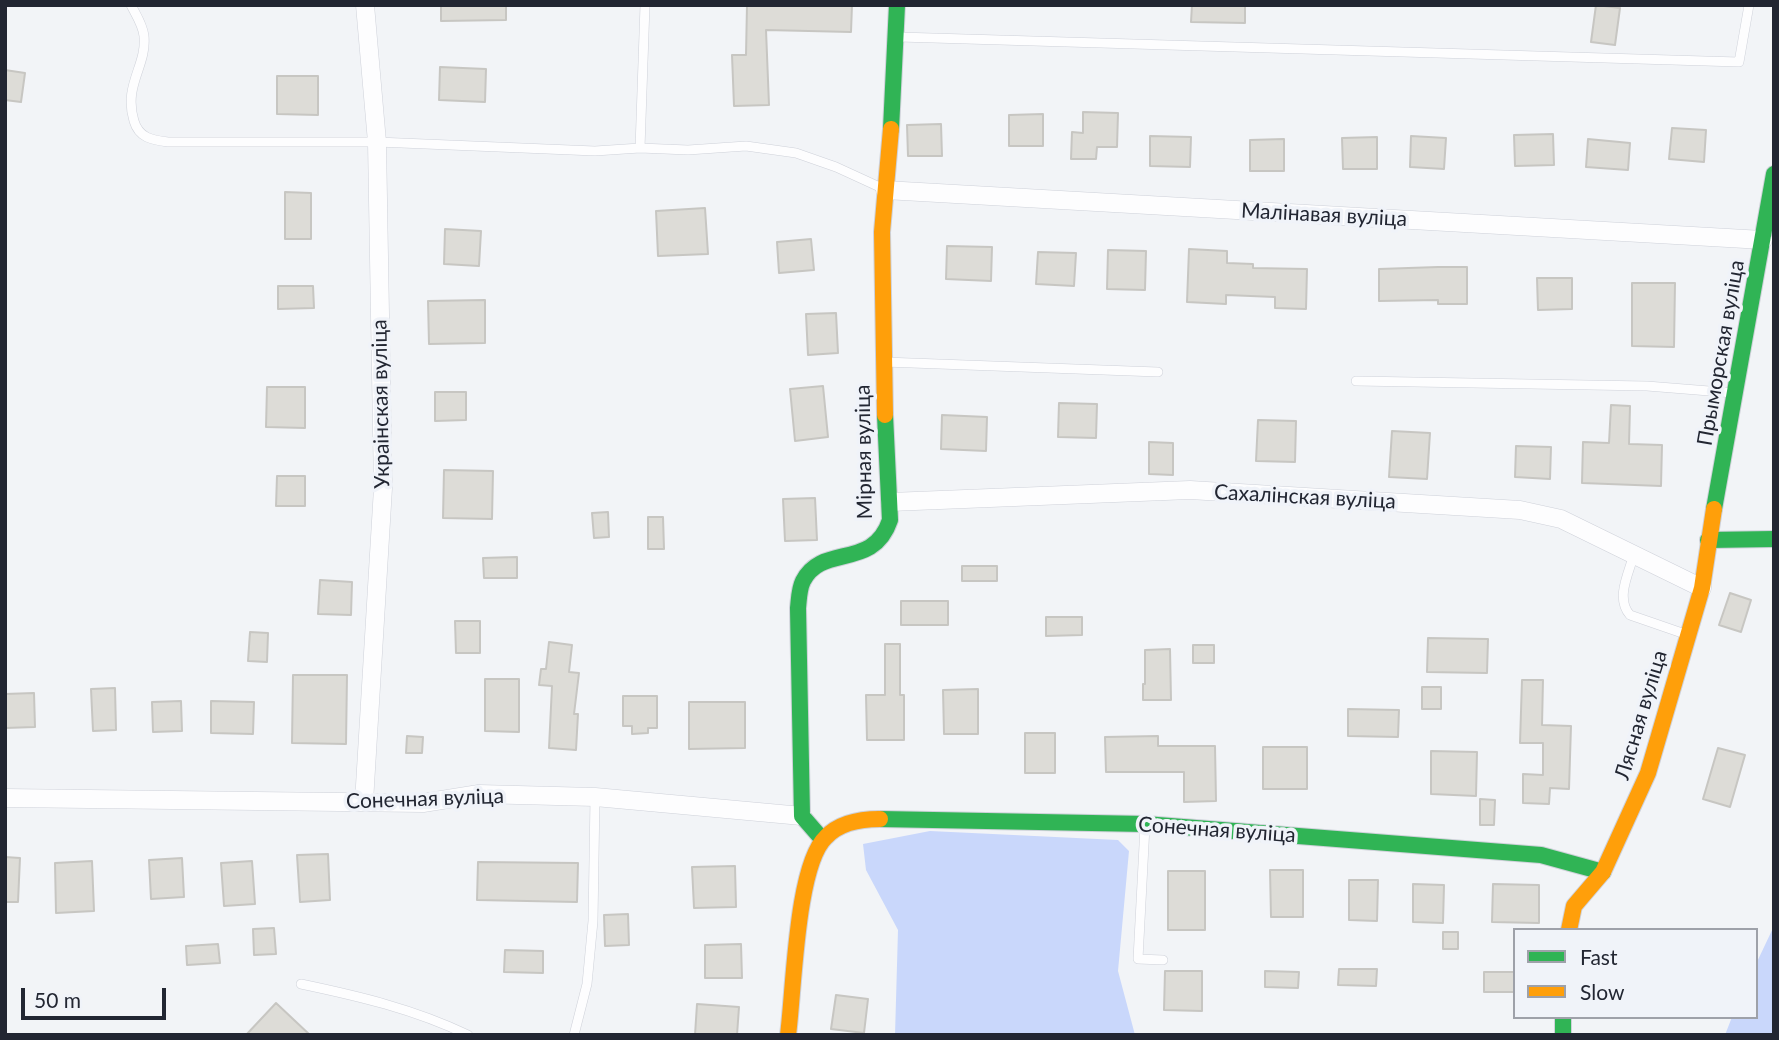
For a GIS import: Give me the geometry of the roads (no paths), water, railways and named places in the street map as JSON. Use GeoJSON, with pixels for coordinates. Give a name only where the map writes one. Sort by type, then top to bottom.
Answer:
{"type":"FeatureCollection","features":[{"type":"Feature","properties":{"kind":"street","name":"Украінская вуліца"},"geometry":{"type":"LineString","coordinates":[[364,802],[383,488],[377,142],[365,5]]}},
{"type":"Feature","properties":{"kind":"street","name":"Мірная вуліца"},"geometry":{"type":"LineString","coordinates":[[802,816],[798,621],[802,582],[811,567],[870,548],[884,536],[890,520],[883,362],[882,232],[897,37],[897,5]]}},
{"type":"Feature","properties":{"kind":"street","name":"Прыморская вуліца"},"geometry":{"type":"LineString","coordinates":[[1708,540],[1774,174]]}},
{"type":"Feature","properties":{"kind":"street","name":"Малінавая вуліца"},"geometry":{"type":"LineString","coordinates":[[885,190],[1763,240]]}},
{"type":"Feature","properties":{"kind":"street","name":"Сахалінская вуліца"},"geometry":{"type":"LineString","coordinates":[[890,502],[1190,491],[1520,510],[1561,519],[1702,588]]}},
{"type":"Feature","properties":{"kind":"street"},"geometry":{"type":"LineString","coordinates":[[1708,540],[1774,539]]}},
{"type":"Feature","properties":{"kind":"street","name":"Лясная вуліца"},"geometry":{"type":"LineString","coordinates":[[1569,928],[1574,906],[1603,873],[1648,773],[1702,588],[1708,540]]}},
{"type":"Feature","properties":{"kind":"street","name":"Сонечная вуліца"},"geometry":{"type":"LineString","coordinates":[[5,798],[423,803],[479,794],[595,797],[802,816]]}},
{"type":"Feature","properties":{"kind":"street"},"geometry":{"type":"LineString","coordinates":[[788,1035],[803,907],[813,854],[827,835],[802,816]]}},
{"type":"Feature","properties":{"kind":"street","name":"Сонечная вуліца"},"geometry":{"type":"LineString","coordinates":[[827,835],[837,827],[861,819],[1145,824],[1541,855],[1603,873]]}},
{"type":"Feature","properties":{"kind":"lane"},"geometry":{"type":"LineString","coordinates":[[131,5],[144,36],[142,54],[131,88],[130,109],[137,130],[149,140],[377,142],[595,151],[746,146],[796,153],[836,167],[885,190]]}},
{"type":"Feature","properties":{"kind":"lane"},"geometry":{"type":"LineString","coordinates":[[640,148],[645,5]]}},
{"type":"Feature","properties":{"kind":"lane"},"geometry":{"type":"LineString","coordinates":[[897,37],[1739,62],[1749,5]]}},
{"type":"Feature","properties":{"kind":"lane"},"geometry":{"type":"LineString","coordinates":[[883,362],[1158,372]]}},
{"type":"Feature","properties":{"kind":"lane"},"geometry":{"type":"LineString","coordinates":[[1356,381],[1647,386],[1736,393]]}},
{"type":"Feature","properties":{"kind":"lane"},"geometry":{"type":"LineString","coordinates":[[1634,554],[1622,598],[1624,608],[1630,615],[1687,634]]}},
{"type":"Feature","properties":{"kind":"lane"},"geometry":{"type":"LineString","coordinates":[[573,1035],[589,971],[593,921],[595,797]]}},
{"type":"Feature","properties":{"kind":"lane"},"geometry":{"type":"LineString","coordinates":[[1145,824],[1138,959],[1163,960]]}},
{"type":"Feature","properties":{"kind":"lane"},"geometry":{"type":"LineString","coordinates":[[300,984],[362,997],[431,1017],[468,1035]]}}]}
